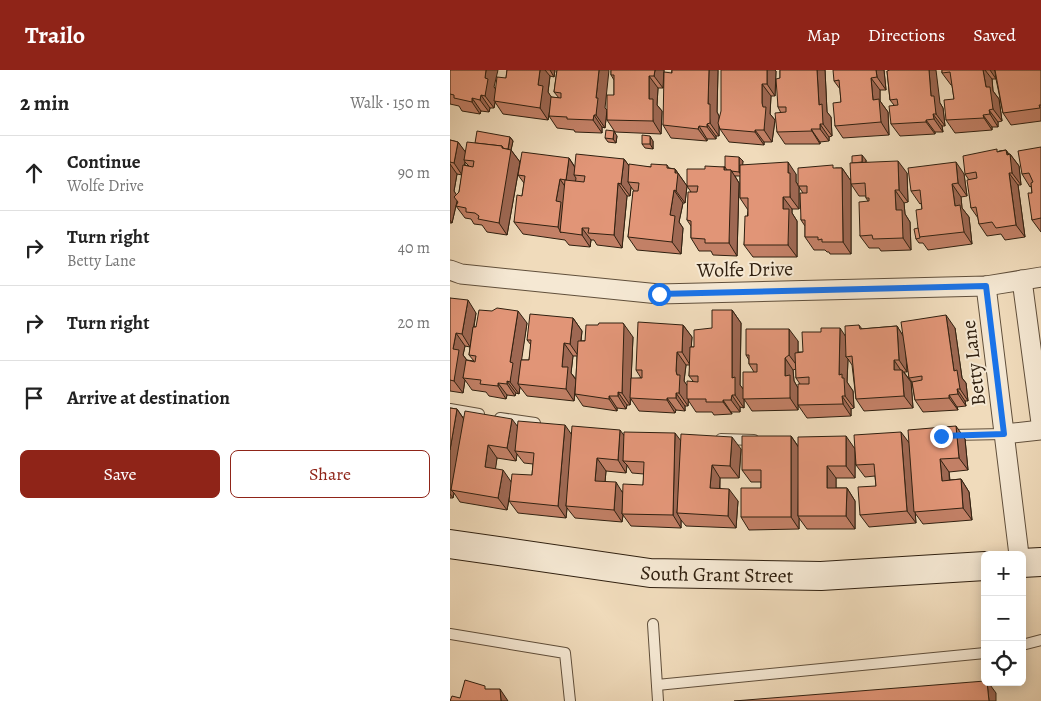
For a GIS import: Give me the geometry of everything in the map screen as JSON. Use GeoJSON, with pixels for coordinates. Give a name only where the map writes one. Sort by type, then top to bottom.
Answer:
{"type":"FeatureCollection","features":[{"type":"Feature","properties":{"kind":"street","name":"Wolfe Drive"},"geometry":{"type":"LineString","coordinates":[[450,270],[462,274],[659,294],[986,286],[1041,277]]}},
{"type":"Feature","properties":{"kind":"street"},"geometry":{"type":"LineString","coordinates":[[1022,280],[1041,423]]}},
{"type":"Feature","properties":{"kind":"street","name":"Betty Lane"},"geometry":{"type":"LineString","coordinates":[[986,286],[1019,551]]}},
{"type":"Feature","properties":{"kind":"street"},"geometry":{"type":"LineString","coordinates":[[1004,434],[1041,430]]}},
{"type":"Feature","properties":{"kind":"street","name":"South Grant Street"},"geometry":{"type":"LineString","coordinates":[[450,544],[650,573],[821,576],[981,566]]}},
{"type":"Feature","properties":{"kind":"street"},"geometry":{"type":"LineString","coordinates":[[1026,563],[1041,562]]}},
{"type":"Feature","properties":{"kind":"lane"},"geometry":{"type":"LineString","coordinates":[[450,409],[548,425]]}},
{"type":"Feature","properties":{"kind":"lane"},"geometry":{"type":"LineString","coordinates":[[941,436],[1004,434]]}},
{"type":"Feature","properties":{"kind":"lane"},"geometry":{"type":"LineString","coordinates":[[710,438],[768,440]]}},
{"type":"Feature","properties":{"kind":"lane"},"geometry":{"type":"LineString","coordinates":[[652,624],[658,701]]}},
{"type":"Feature","properties":{"kind":"lane"},"geometry":{"type":"LineString","coordinates":[[450,634],[565,653],[570,701]]}},
{"type":"Feature","properties":{"kind":"lane"},"geometry":{"type":"LineString","coordinates":[[1026,645],[1041,640]]}},
{"type":"Feature","properties":{"kind":"lane"},"geometry":{"type":"LineString","coordinates":[[657,685],[981,654]]}},
{"type":"Feature","properties":{"kind":"building"},"geometry":{"type":"Polygon","coordinates":[[[450,70],[486,70],[485,78],[488,79],[485,96],[481,95],[480,100],[472,98],[472,102],[454,98],[454,95],[450,94],[450,70]]]}},
{"type":"Feature","properties":{"kind":"building"},"geometry":{"type":"Polygon","coordinates":[[[507,70],[540,70],[538,85],[543,86],[540,108],[494,101],[497,77],[506,78],[507,70]]]}},
{"type":"Feature","properties":{"kind":"building"},"geometry":{"type":"Polygon","coordinates":[[[557,70],[599,70],[596,115],[594,115],[593,120],[549,116],[551,97],[561,98],[561,93],[554,92],[557,70]]]}},
{"type":"Feature","properties":{"kind":"building"},"geometry":{"type":"Polygon","coordinates":[[[611,70],[655,70],[654,76],[649,76],[649,99],[653,99],[653,121],[607,120],[607,95],[614,95],[614,75],[611,75],[611,70]]]}},
{"type":"Feature","properties":{"kind":"building"},"geometry":{"type":"Polygon","coordinates":[[[672,70],[709,70],[708,104],[710,104],[710,123],[707,124],[707,127],[699,126],[698,129],[663,125],[664,72],[672,73],[672,70]]]}},
{"type":"Feature","properties":{"kind":"building"},"geometry":{"type":"Polygon","coordinates":[[[721,70],[767,70],[767,84],[762,84],[762,103],[763,107],[766,107],[764,130],[755,130],[755,132],[720,129],[718,123],[721,111],[721,70]]]}},
{"type":"Feature","properties":{"kind":"building"},"geometry":{"type":"Polygon","coordinates":[[[780,70],[817,70],[819,105],[822,104],[823,124],[820,124],[820,129],[777,132],[775,113],[786,112],[786,107],[778,107],[776,79],[780,78],[780,70]]]}},
{"type":"Feature","properties":{"kind":"building"},"geometry":{"type":"Polygon","coordinates":[[[833,70],[876,70],[877,77],[871,78],[873,100],[879,99],[881,122],[835,126],[833,103],[841,102],[839,80],[834,81],[833,70]]]}},
{"type":"Feature","properties":{"kind":"building"},"geometry":{"type":"Polygon","coordinates":[[[929,70],[931,96],[934,96],[936,114],[933,114],[934,119],[926,120],[926,122],[891,124],[889,106],[898,105],[897,99],[890,100],[887,71],[929,70]]]}},
{"type":"Feature","properties":{"kind":"building"},"geometry":{"type":"Polygon","coordinates":[[[942,70],[983,70],[986,87],[990,87],[993,109],[989,110],[990,114],[983,115],[984,118],[946,120],[944,100],[954,99],[950,72],[942,73],[942,70]]]}},
{"type":"Feature","properties":{"kind":"building"},"geometry":{"type":"Polygon","coordinates":[[[995,70],[1041,70],[1040,108],[1003,113],[995,70]]]}},
{"type":"Feature","properties":{"kind":"building"},"geometry":{"type":"Polygon","coordinates":[[[606,130],[614,131],[613,139],[605,138],[606,130]]]}},
{"type":"Feature","properties":{"kind":"building"},"geometry":{"type":"Polygon","coordinates":[[[477,131],[510,137],[508,149],[504,149],[502,146],[475,143],[477,131]]]}},
{"type":"Feature","properties":{"kind":"building"},"geometry":{"type":"Polygon","coordinates":[[[642,135],[650,136],[650,144],[642,144],[642,135]]]}},
{"type":"Feature","properties":{"kind":"building"},"geometry":{"type":"Polygon","coordinates":[[[450,140],[458,142],[454,163],[450,162],[450,140]]]}},
{"type":"Feature","properties":{"kind":"building"},"geometry":{"type":"Polygon","coordinates":[[[467,142],[502,146],[502,148],[511,150],[499,223],[478,219],[479,216],[475,213],[466,212],[466,208],[456,206],[458,202],[454,197],[459,192],[463,165],[473,167],[474,161],[464,160],[467,142]]]}},
{"type":"Feature","properties":{"kind":"building"},"geometry":{"type":"Polygon","coordinates":[[[1041,147],[1041,218],[1032,220],[1028,193],[1032,193],[1031,183],[1033,182],[1029,173],[1022,174],[1018,151],[1041,147]]]}},
{"type":"Feature","properties":{"kind":"building"},"geometry":{"type":"Polygon","coordinates":[[[997,149],[997,152],[1006,150],[1007,155],[1010,154],[1012,173],[1009,173],[1016,225],[996,228],[992,222],[979,224],[976,207],[971,208],[967,180],[977,178],[976,172],[965,174],[963,156],[997,149]]]}},
{"type":"Feature","properties":{"kind":"building"},"geometry":{"type":"Polygon","coordinates":[[[522,152],[569,158],[566,180],[560,179],[556,201],[561,202],[558,227],[514,222],[517,195],[522,196],[525,176],[518,175],[522,152]]]}},
{"type":"Feature","properties":{"kind":"building"},"geometry":{"type":"Polygon","coordinates":[[[576,154],[624,159],[621,184],[618,183],[614,235],[588,233],[589,228],[582,228],[582,235],[560,232],[565,180],[584,182],[585,176],[574,175],[576,154]]]}},
{"type":"Feature","properties":{"kind":"building"},"geometry":{"type":"Polygon","coordinates":[[[862,155],[862,162],[852,163],[852,156],[862,155]]]}},
{"type":"Feature","properties":{"kind":"building"},"geometry":{"type":"Polygon","coordinates":[[[725,156],[739,157],[739,172],[727,170],[725,167],[725,156]]]}},
{"type":"Feature","properties":{"kind":"building"},"geometry":{"type":"Polygon","coordinates":[[[898,161],[899,190],[895,190],[896,210],[902,210],[903,238],[873,239],[872,235],[860,236],[859,202],[869,201],[869,198],[866,198],[865,183],[851,184],[850,163],[898,161]]]}},
{"type":"Feature","properties":{"kind":"building"},"geometry":{"type":"Polygon","coordinates":[[[788,162],[790,197],[783,197],[783,209],[789,209],[788,245],[744,245],[745,216],[748,216],[748,198],[740,198],[740,165],[788,162]]]}},
{"type":"Feature","properties":{"kind":"building"},"geometry":{"type":"Polygon","coordinates":[[[956,162],[958,183],[952,184],[955,206],[960,205],[964,232],[919,237],[916,210],[922,209],[920,190],[911,191],[908,168],[956,162]]]}},
{"type":"Feature","properties":{"kind":"building"},"geometry":{"type":"Polygon","coordinates":[[[629,164],[651,167],[651,164],[667,165],[667,168],[675,169],[675,173],[678,173],[670,215],[675,216],[672,242],[628,237],[633,191],[638,191],[639,183],[628,182],[629,164]]]}},
{"type":"Feature","properties":{"kind":"building"},"geometry":{"type":"Polygon","coordinates":[[[833,165],[833,168],[842,168],[843,242],[822,242],[822,239],[818,240],[818,237],[805,237],[805,220],[801,220],[800,193],[807,193],[807,186],[798,186],[798,168],[833,165]]]}},
{"type":"Feature","properties":{"kind":"building"},"geometry":{"type":"Polygon","coordinates":[[[705,166],[724,167],[724,170],[731,170],[729,243],[705,243],[705,239],[691,238],[691,221],[687,220],[688,192],[697,192],[698,186],[687,186],[687,169],[705,169],[705,166]]]}},
{"type":"Feature","properties":{"kind":"building"},"geometry":{"type":"Polygon","coordinates":[[[918,228],[920,238],[916,239],[914,229],[918,228]]]}},
{"type":"Feature","properties":{"kind":"building"},"geometry":{"type":"Polygon","coordinates":[[[450,298],[468,300],[462,334],[456,333],[453,349],[459,350],[454,381],[450,380],[450,298]]]}},
{"type":"Feature","properties":{"kind":"building"},"geometry":{"type":"Polygon","coordinates":[[[497,308],[518,311],[510,362],[513,363],[510,382],[507,381],[507,384],[498,383],[498,386],[480,384],[481,380],[463,378],[466,360],[475,362],[476,356],[469,355],[473,327],[476,327],[479,310],[492,311],[497,308]]]}},
{"type":"Feature","properties":{"kind":"building"},"geometry":{"type":"Polygon","coordinates":[[[712,310],[732,310],[732,378],[735,377],[735,395],[732,395],[731,400],[723,400],[723,402],[706,402],[706,399],[687,399],[687,381],[698,382],[698,376],[689,376],[690,347],[694,347],[694,330],[712,328],[712,310]]]}},
{"type":"Feature","properties":{"kind":"building"},"geometry":{"type":"Polygon","coordinates":[[[530,314],[573,318],[570,344],[564,343],[562,367],[568,367],[566,389],[518,384],[521,360],[529,360],[531,340],[527,340],[530,314]]]}},
{"type":"Feature","properties":{"kind":"building"},"geometry":{"type":"Polygon","coordinates":[[[946,315],[954,371],[957,370],[960,389],[957,389],[958,394],[949,395],[949,398],[915,400],[912,382],[922,380],[922,376],[909,378],[901,322],[946,315]]]}},
{"type":"Feature","properties":{"kind":"building"},"geometry":{"type":"Polygon","coordinates":[[[638,322],[683,325],[682,352],[677,352],[676,371],[677,375],[680,375],[679,393],[676,393],[676,398],[667,398],[667,400],[630,398],[631,378],[642,378],[642,370],[636,370],[638,322]]]}},
{"type":"Feature","properties":{"kind":"building"},"geometry":{"type":"Polygon","coordinates":[[[599,323],[623,323],[624,325],[622,393],[618,392],[618,396],[609,396],[609,399],[575,394],[578,341],[585,341],[586,325],[598,325],[599,323]]]}},
{"type":"Feature","properties":{"kind":"building"},"geometry":{"type":"Polygon","coordinates":[[[859,325],[860,329],[897,326],[899,360],[894,360],[894,370],[902,370],[904,396],[856,399],[852,356],[846,357],[845,326],[859,325]]]}},
{"type":"Feature","properties":{"kind":"building"},"geometry":{"type":"Polygon","coordinates":[[[821,328],[840,328],[839,375],[842,374],[842,378],[844,378],[845,396],[842,396],[843,404],[798,405],[798,384],[809,384],[809,377],[796,378],[795,353],[803,352],[802,332],[821,332],[821,328]]]}},
{"type":"Feature","properties":{"kind":"building"},"geometry":{"type":"Polygon","coordinates":[[[746,329],[789,329],[789,355],[785,358],[785,376],[790,375],[790,398],[743,399],[743,372],[757,372],[757,364],[749,364],[749,355],[746,355],[746,329]]]}},
{"type":"Feature","properties":{"kind":"building"},"geometry":{"type":"Polygon","coordinates":[[[450,408],[457,409],[450,450],[450,408]]]}},
{"type":"Feature","properties":{"kind":"building"},"geometry":{"type":"Polygon","coordinates":[[[465,411],[512,419],[507,448],[488,445],[485,467],[503,470],[498,498],[451,490],[465,411]]]}},
{"type":"Feature","properties":{"kind":"building"},"geometry":{"type":"Polygon","coordinates":[[[518,421],[565,425],[558,506],[509,501],[512,474],[532,475],[534,453],[515,451],[518,421]]]}},
{"type":"Feature","properties":{"kind":"building"},"geometry":{"type":"Polygon","coordinates":[[[572,426],[620,430],[618,460],[597,458],[595,481],[616,482],[614,510],[566,506],[572,426]]]}},
{"type":"Feature","properties":{"kind":"building"},"geometry":{"type":"Polygon","coordinates":[[[956,426],[959,458],[940,459],[942,481],[961,479],[963,508],[914,512],[908,430],[956,426]]]}},
{"type":"Feature","properties":{"kind":"building"},"geometry":{"type":"Polygon","coordinates":[[[624,432],[675,433],[673,515],[622,514],[623,484],[643,485],[644,462],[623,461],[624,432]]]}},
{"type":"Feature","properties":{"kind":"building"},"geometry":{"type":"Polygon","coordinates":[[[901,432],[907,511],[860,515],[858,487],[876,486],[874,464],[856,465],[854,435],[901,432]]]}},
{"type":"Feature","properties":{"kind":"building"},"geometry":{"type":"Polygon","coordinates":[[[681,434],[732,437],[730,466],[712,465],[710,488],[729,489],[728,516],[677,513],[681,434]]]}},
{"type":"Feature","properties":{"kind":"building"},"geometry":{"type":"Polygon","coordinates":[[[742,436],[791,436],[791,517],[741,517],[741,488],[761,488],[761,470],[742,470],[742,436]]]}},
{"type":"Feature","properties":{"kind":"building"},"geometry":{"type":"Polygon","coordinates":[[[846,436],[846,466],[827,466],[827,488],[847,488],[846,516],[798,516],[798,437],[846,436]]]}},
{"type":"Feature","properties":{"kind":"building"},"geometry":{"type":"Polygon","coordinates":[[[465,680],[485,686],[485,689],[500,689],[501,701],[450,701],[452,696],[460,698],[465,680]]]}},
{"type":"Feature","properties":{"kind":"building"},"geometry":{"type":"Polygon","coordinates":[[[981,681],[981,686],[987,686],[989,701],[734,701],[981,681]]]}},
{"type":"Feature","properties":{"kind":"route"},"geometry":{"type":"LineString","coordinates":[[659,294],[986,286],[1004,434],[941,436]]}}]}
